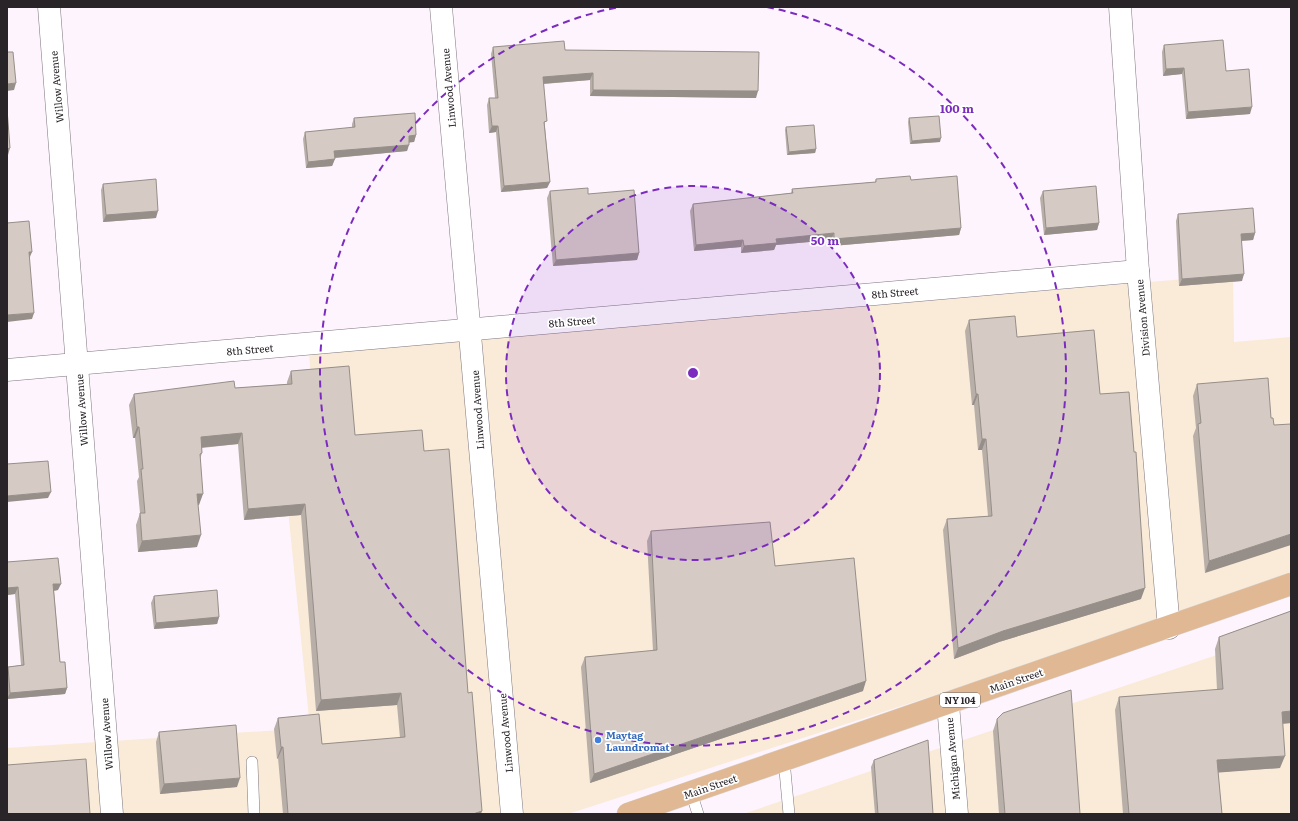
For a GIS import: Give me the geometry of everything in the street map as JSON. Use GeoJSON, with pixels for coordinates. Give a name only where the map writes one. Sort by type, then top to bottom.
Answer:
{"type":"FeatureCollection","features":[{"type":"Feature","properties":{"kind":"main road","name":"Main Street"},"geometry":{"type":"LineString","coordinates":[[628,814],[1169,628],[1291,584]]}},
{"type":"Feature","properties":{"kind":"street","name":"Willow Avenue"},"geometry":{"type":"LineString","coordinates":[[49,7],[112,814]]}},
{"type":"Feature","properties":{"kind":"street","name":"Linwood Avenue"},"geometry":{"type":"LineString","coordinates":[[441,7],[512,814]]}},
{"type":"Feature","properties":{"kind":"street","name":"Division Avenue"},"geometry":{"type":"LineString","coordinates":[[1120,7],[1138,271],[1169,628]]}},
{"type":"Feature","properties":{"kind":"street","name":"8th Street"},"geometry":{"type":"LineString","coordinates":[[7,370],[1138,271]]}},
{"type":"Feature","properties":{"kind":"street","name":"Michigan Avenue"},"geometry":{"type":"LineString","coordinates":[[948,704],[957,814]]}},
{"type":"Feature","properties":{"kind":"lane"},"geometry":{"type":"LineString","coordinates":[[784,760],[789,814]]}},
{"type":"Feature","properties":{"kind":"lane"},"geometry":{"type":"LineString","coordinates":[[252,762],[254,814]]}},
{"type":"Feature","properties":{"kind":"lane"},"geometry":{"type":"LineString","coordinates":[[691,792],[698,814]]}},
{"type":"Feature","properties":{"kind":"shaded area"},"geometry":{"type":"Polygon","coordinates":[[[1233,275],[1234,342],[1291,337],[1291,580],[568,814],[7,814],[7,748],[310,728],[285,480],[318,476],[309,353],[1233,275]]]}},
{"type":"Feature","properties":{"kind":"shaded area"},"geometry":{"type":"Polygon","coordinates":[[[1291,630],[1291,814],[743,814],[1291,630]]]}},
{"type":"Feature","properties":{"kind":"building"},"geometry":{"type":"Polygon","coordinates":[[[1223,40],[1226,71],[1249,69],[1252,107],[1188,112],[1184,68],[1166,69],[1164,45],[1223,40]]]}},
{"type":"Feature","properties":{"kind":"building"},"geometry":{"type":"Polygon","coordinates":[[[564,41],[565,50],[759,52],[758,91],[593,90],[593,73],[543,77],[547,121],[544,122],[550,182],[504,186],[498,126],[492,126],[489,98],[498,98],[493,47],[564,41]]]}},
{"type":"Feature","properties":{"kind":"building"},"geometry":{"type":"Polygon","coordinates":[[[7,52],[13,52],[16,83],[7,84],[7,52]]]}},
{"type":"Feature","properties":{"kind":"building"},"geometry":{"type":"Polygon","coordinates":[[[7,109],[10,148],[7,149],[7,109]]]}},
{"type":"Feature","properties":{"kind":"building"},"geometry":{"type":"Polygon","coordinates":[[[415,113],[416,135],[409,136],[409,145],[334,151],[335,159],[308,162],[305,132],[355,127],[354,118],[415,113]]]}},
{"type":"Feature","properties":{"kind":"building"},"geometry":{"type":"Polygon","coordinates":[[[939,116],[941,138],[912,141],[909,118],[939,116]]]}},
{"type":"Feature","properties":{"kind":"building"},"geometry":{"type":"Polygon","coordinates":[[[814,125],[816,149],[789,152],[786,127],[814,125]]]}},
{"type":"Feature","properties":{"kind":"building"},"geometry":{"type":"Polygon","coordinates":[[[910,176],[911,180],[957,176],[961,228],[834,239],[834,233],[776,239],[777,243],[744,246],[743,240],[696,245],[693,204],[793,193],[792,189],[876,182],[876,179],[910,176]]]}},
{"type":"Feature","properties":{"kind":"building"},"geometry":{"type":"Polygon","coordinates":[[[156,179],[158,211],[106,215],[103,184],[156,179]]]}},
{"type":"Feature","properties":{"kind":"building"},"geometry":{"type":"Polygon","coordinates":[[[1096,186],[1099,223],[1046,228],[1043,191],[1096,186]]]}},
{"type":"Feature","properties":{"kind":"building"},"geometry":{"type":"Polygon","coordinates":[[[588,188],[588,194],[634,190],[639,253],[556,260],[550,191],[588,188]]]}},
{"type":"Feature","properties":{"kind":"building"},"geometry":{"type":"Polygon","coordinates":[[[1253,208],[1255,233],[1241,234],[1244,274],[1182,279],[1178,214],[1253,208]]]}},
{"type":"Feature","properties":{"kind":"building"},"geometry":{"type":"Polygon","coordinates":[[[29,221],[32,252],[29,252],[34,313],[7,315],[7,223],[29,221]]]}},
{"type":"Feature","properties":{"kind":"building"},"geometry":{"type":"Polygon","coordinates":[[[1015,316],[1017,337],[1094,330],[1100,394],[1129,392],[1134,452],[1136,452],[1145,588],[1003,631],[958,648],[947,519],[992,516],[986,439],[982,439],[969,320],[1015,316]]]}},
{"type":"Feature","properties":{"kind":"building"},"geometry":{"type":"Polygon","coordinates":[[[349,366],[355,435],[422,430],[424,451],[449,449],[468,693],[472,692],[482,811],[473,814],[288,814],[283,747],[281,747],[278,718],[319,714],[322,744],[405,737],[401,693],[321,700],[305,504],[248,509],[242,433],[201,437],[202,453],[200,454],[203,494],[197,494],[201,535],[142,541],[140,513],[145,513],[141,469],[143,469],[134,394],[234,381],[235,388],[292,384],[291,371],[349,366]]]}},
{"type":"Feature","properties":{"kind":"building"},"geometry":{"type":"Polygon","coordinates":[[[1268,378],[1271,418],[1273,418],[1274,425],[1291,424],[1291,534],[1209,561],[1198,424],[1201,423],[1197,384],[1268,378]]]}},
{"type":"Feature","properties":{"kind":"building"},"geometry":{"type":"Polygon","coordinates":[[[48,461],[51,492],[7,496],[7,464],[48,461]]]}},
{"type":"Feature","properties":{"kind":"building"},"geometry":{"type":"Polygon","coordinates":[[[770,522],[775,566],[854,558],[866,681],[594,774],[585,657],[657,650],[651,531],[770,522]]]}},
{"type":"Feature","properties":{"kind":"building"},"geometry":{"type":"Polygon","coordinates":[[[58,558],[61,584],[53,584],[60,662],[65,662],[67,688],[10,693],[8,667],[24,665],[18,587],[7,588],[7,562],[58,558]]]}},
{"type":"Feature","properties":{"kind":"building"},"geometry":{"type":"Polygon","coordinates":[[[217,590],[219,617],[156,623],[154,596],[217,590]]]}},
{"type":"Feature","properties":{"kind":"building"},"geometry":{"type":"Polygon","coordinates":[[[1291,611],[1291,711],[1282,712],[1285,756],[1217,760],[1222,814],[1129,814],[1119,697],[1223,689],[1219,637],[1291,611]]]}},
{"type":"Feature","properties":{"kind":"building"},"geometry":{"type":"Polygon","coordinates":[[[1071,690],[1080,814],[1005,814],[997,719],[1003,713],[1071,690]]]}},
{"type":"Feature","properties":{"kind":"building"},"geometry":{"type":"Polygon","coordinates":[[[236,725],[240,778],[164,784],[159,732],[236,725]]]}},
{"type":"Feature","properties":{"kind":"building"},"geometry":{"type":"Polygon","coordinates":[[[928,740],[933,814],[878,814],[874,760],[928,740]]]}},
{"type":"Feature","properties":{"kind":"building"},"geometry":{"type":"Polygon","coordinates":[[[86,759],[90,814],[7,814],[7,765],[86,759]]]}},
{"type":"Feature","properties":{"kind":"place","name":"Maytag Laundromat"},"geometry":{"type":"Point","coordinates":[598,740]}}]}
